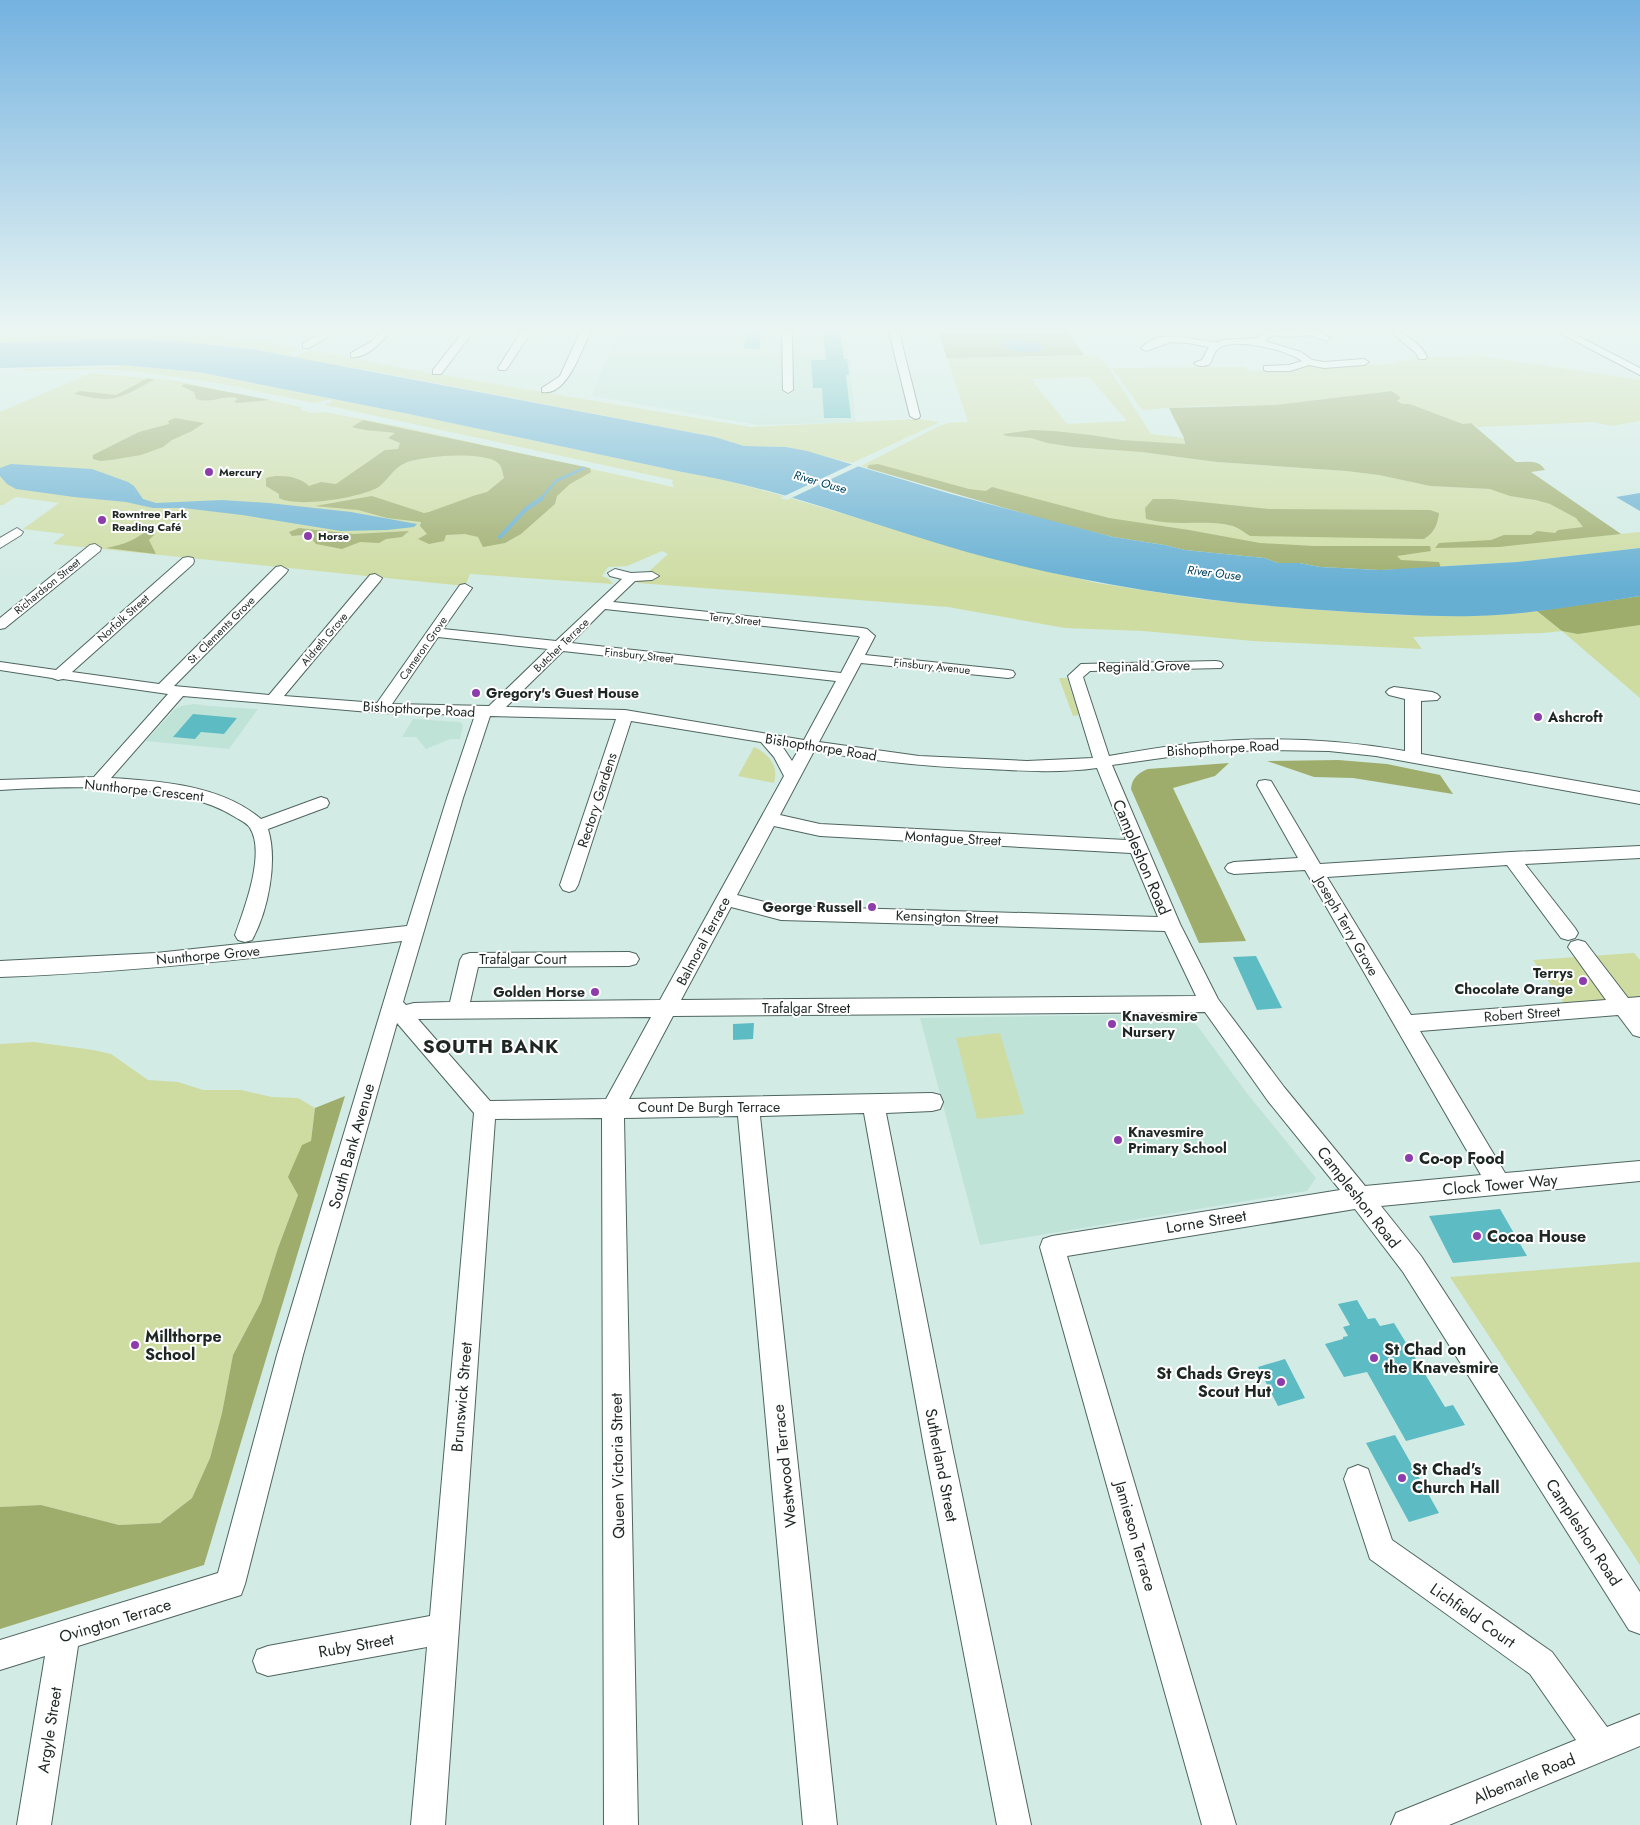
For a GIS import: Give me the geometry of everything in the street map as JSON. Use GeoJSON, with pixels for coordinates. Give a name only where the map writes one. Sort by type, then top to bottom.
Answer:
{"type":"FeatureCollection","features":[{"type":"Feature","properties":{"kind":"street"},"geometry":{"type":"LineString","coordinates":[[0,544],[17,532]]}},
{"type":"Feature","properties":{"kind":"street","name":"Richardson Street"},"geometry":{"type":"LineString","coordinates":[[0,624],[94,548]]}},
{"type":"Feature","properties":{"kind":"street","name":"Norfolk Street"},"geometry":{"type":"LineString","coordinates":[[58,676],[188,561]]}},
{"type":"Feature","properties":{"kind":"street","name":"St. Clements Grove"},"geometry":{"type":"LineString","coordinates":[[162,690],[281,570]]}},
{"type":"Feature","properties":{"kind":"street"},"geometry":{"type":"LineString","coordinates":[[615,573],[631,578],[652,576]]}},
{"type":"Feature","properties":{"kind":"street","name":"Aldreth Grove"},"geometry":{"type":"LineString","coordinates":[[273,700],[375,578]]}},
{"type":"Feature","properties":{"kind":"street","name":"Butcher Terrace"},"geometry":{"type":"LineString","coordinates":[[488,712],[631,578]]}},
{"type":"Feature","properties":{"kind":"street","name":"Cameron Grove"},"geometry":{"type":"LineString","coordinates":[[381,708],[465,588]]}},
{"type":"Feature","properties":{"kind":"street","name":"Terry Street"},"geometry":{"type":"LineString","coordinates":[[602,606],[862,632],[868,636]]}},
{"type":"Feature","properties":{"kind":"street","name":"Finsbury Street"},"geometry":{"type":"LineString","coordinates":[[434,632],[845,678]]}},
{"type":"Feature","properties":{"kind":"street","name":"Balmoral Terrace"},"geometry":{"type":"LineString","coordinates":[[613,1107],[868,636]]}},
{"type":"Feature","properties":{"kind":"street","name":"Finsbury Avenue"},"geometry":{"type":"LineString","coordinates":[[856,658],[1008,674]]}},
{"type":"Feature","properties":{"kind":"street","name":"Reginald Grove"},"geometry":{"type":"LineString","coordinates":[[1102,763],[1075,676],[1086,667],[1216,665]]}},
{"type":"Feature","properties":{"kind":"street","name":"Bishopthorpe Road"},"geometry":{"type":"LineString","coordinates":[[0,666],[162,690],[273,700],[381,708],[625,715],[867,755],[919,761],[1027,766],[1102,763],[1172,750],[1263,745],[1329,746],[1413,757],[1640,798]]}},
{"type":"Feature","properties":{"kind":"street"},"geometry":{"type":"LineString","coordinates":[[98,782],[179,691]]}},
{"type":"Feature","properties":{"kind":"street"},"geometry":{"type":"LineString","coordinates":[[1394,692],[1432,697]]}},
{"type":"Feature","properties":{"kind":"street"},"geometry":{"type":"LineString","coordinates":[[1413,696],[1413,757]]}},
{"type":"Feature","properties":{"kind":"street","name":"South Bank Avenue"},"geometry":{"type":"LineString","coordinates":[[230,1584],[290,1355],[398,1011],[414,932],[455,798],[488,712]]}},
{"type":"Feature","properties":{"kind":"street","name":"Rectory Gardens"},"geometry":{"type":"LineString","coordinates":[[569,885],[625,715]]}},
{"type":"Feature","properties":{"kind":"street"},"geometry":{"type":"LineString","coordinates":[[766,738],[792,775]]}},
{"type":"Feature","properties":{"kind":"street","name":"Campleshon Road"},"geometry":{"type":"LineString","coordinates":[[1102,763],[1170,924],[1210,1004],[1276,1094],[1412,1264],[1640,1619]]}},
{"type":"Feature","properties":{"kind":"street","name":"Nunthorpe Crescent"},"geometry":{"type":"LineString","coordinates":[[0,785],[98,782],[191,793],[213,798],[246,815],[259,826]]}},
{"type":"Feature","properties":{"kind":"street"},"geometry":{"type":"LineString","coordinates":[[1234,868],[1313,867],[1265,785]]}},
{"type":"Feature","properties":{"kind":"street"},"geometry":{"type":"LineString","coordinates":[[246,935],[262,881],[264,852],[259,826],[321,803]]}},
{"type":"Feature","properties":{"kind":"street","name":"Montague Street"},"geometry":{"type":"LineString","coordinates":[[769,819],[820,830],[1138,847]]}},
{"type":"Feature","properties":{"kind":"street","name":"Joseph Terry Grove"},"geometry":{"type":"LineString","coordinates":[[1499,1184],[1313,867],[1640,852]]}},
{"type":"Feature","properties":{"kind":"street"},"geometry":{"type":"LineString","coordinates":[[1511,858],[1573,940],[1631,1006],[1640,1029]]}},
{"type":"Feature","properties":{"kind":"street","name":"Kensington Street"},"geometry":{"type":"LineString","coordinates":[[725,900],[781,913],[1170,924]]}},
{"type":"Feature","properties":{"kind":"street","name":"Nunthorpe Grove"},"geometry":{"type":"LineString","coordinates":[[0,968],[46,968],[241,953],[414,932]]}},
{"type":"Feature","properties":{"kind":"street","name":"Trafalgar Court"},"geometry":{"type":"LineString","coordinates":[[458,1010],[470,960],[628,959]]}},
{"type":"Feature","properties":{"kind":"street","name":"Trafalgar Street"},"geometry":{"type":"LineString","coordinates":[[398,1011],[1210,1004]]}},
{"type":"Feature","properties":{"kind":"street","name":"Robert Street"},"geometry":{"type":"LineString","coordinates":[[1404,1024],[1631,1006]]}},
{"type":"Feature","properties":{"kind":"street"},"geometry":{"type":"LineString","coordinates":[[398,1011],[485,1110]]}},
{"type":"Feature","properties":{"kind":"street","name":"Count De Burgh Terrace"},"geometry":{"type":"LineString","coordinates":[[485,1110],[613,1107],[748,1107],[932,1102]]}},
{"type":"Feature","properties":{"kind":"street","name":"Sutherland Street"},"geometry":{"type":"LineString","coordinates":[[873,1104],[939,1452],[1014,1825]]}},
{"type":"Feature","properties":{"kind":"street","name":"Queen Victoria Street"},"geometry":{"type":"LineString","coordinates":[[613,1107],[620,1825]]}},
{"type":"Feature","properties":{"kind":"street","name":"Westwood Terrace"},"geometry":{"type":"LineString","coordinates":[[748,1107],[820,1825]]}},
{"type":"Feature","properties":{"kind":"street","name":"Brunswick Street"},"geometry":{"type":"LineString","coordinates":[[428,1825],[485,1110]]}},
{"type":"Feature","properties":{"kind":"street","name":"Clock Tower Way"},"geometry":{"type":"LineString","coordinates":[[1360,1197],[1640,1171]]}},
{"type":"Feature","properties":{"kind":"street","name":"Lorne Street"},"geometry":{"type":"LineString","coordinates":[[1052,1247],[1360,1197]]}},
{"type":"Feature","properties":{"kind":"street","name":"Jamieson Terrace"},"geometry":{"type":"LineString","coordinates":[[1052,1247],[1219,1825]]}},
{"type":"Feature","properties":{"kind":"street","name":"Lichfield Court"},"geometry":{"type":"LineString","coordinates":[[1358,1480],[1380,1549],[1540,1663],[1601,1747]]}},
{"type":"Feature","properties":{"kind":"street","name":"Ovington Terrace"},"geometry":{"type":"LineString","coordinates":[[0,1655],[230,1584]]}},
{"type":"Feature","properties":{"kind":"street","name":"Ruby Street"},"geometry":{"type":"LineString","coordinates":[[268,1661],[443,1629]]}},
{"type":"Feature","properties":{"kind":"street","name":"Argyle Street"},"geometry":{"type":"LineString","coordinates":[[34,1825],[64,1636]]}},
{"type":"Feature","properties":{"kind":"street","name":"Albemarle Road"},"geometry":{"type":"LineString","coordinates":[[1408,1825],[1640,1730]]}},
{"type":"Feature","properties":{"kind":"shaded area"},"geometry":{"type":"Polygon","coordinates":[[[714,417],[855,417],[856,422],[759,425],[714,417]]]}},
{"type":"Feature","properties":{"kind":"shaded area"},"geometry":{"type":"Polygon","coordinates":[[[194,704],[258,709],[229,749],[146,741],[174,710],[181,706],[194,704]]]}},
{"type":"Feature","properties":{"kind":"shaded area"},"geometry":{"type":"Polygon","coordinates":[[[413,719],[461,722],[463,726],[460,739],[450,739],[426,749],[416,737],[402,737],[413,719]]]}},
{"type":"Feature","properties":{"kind":"shaded area","name":"Knavesmire Primary School"},"geometry":{"type":"Polygon","coordinates":[[[1172,1014],[1196,1024],[1246,1092],[1316,1178],[1307,1191],[980,1245],[920,1018],[1172,1014]]]}},
{"type":"Feature","properties":{"kind":"green space"},"geometry":{"type":"Polygon","coordinates":[[[0,417],[351,417],[673,487],[675,489],[672,483],[673,480],[381,417],[424,417],[713,477],[989,557],[1097,583],[1200,599],[1396,615],[1475,616],[1537,611],[1562,631],[1413,637],[1422,649],[1253,641],[1143,631],[1065,628],[948,607],[638,583],[636,580],[645,575],[668,554],[662,551],[627,566],[608,567],[602,576],[609,579],[613,584],[470,574],[465,586],[53,544],[65,534],[23,529],[59,503],[16,497],[0,505],[0,417]]]}},
{"type":"Feature","properties":{"kind":"green space"},"geometry":{"type":"Polygon","coordinates":[[[612,417],[692,417],[750,427],[917,419],[940,422],[852,463],[786,447],[744,446],[715,437],[612,417]]]}},
{"type":"Feature","properties":{"kind":"green space"},"geometry":{"type":"Polygon","coordinates":[[[966,417],[1062,417],[1067,424],[1127,421],[1124,417],[1140,417],[1151,434],[1184,438],[1186,457],[1217,462],[1346,471],[1379,475],[1430,486],[1490,489],[1538,498],[1568,511],[1586,526],[1587,537],[1640,532],[1640,548],[1517,562],[1380,570],[1264,558],[861,466],[939,426],[948,423],[968,422],[966,417]]]}},
{"type":"Feature","properties":{"kind":"green space"},"geometry":{"type":"Polygon","coordinates":[[[1174,417],[1445,417],[1463,424],[1471,423],[1516,462],[1539,464],[1545,470],[1531,472],[1621,534],[1499,547],[1435,548],[1439,543],[1491,540],[1504,535],[1531,535],[1537,531],[1555,533],[1558,530],[1583,527],[1576,518],[1550,504],[1510,496],[1490,489],[1430,486],[1379,475],[1346,471],[1217,462],[1142,452],[1073,447],[1003,434],[1032,430],[1054,431],[1122,440],[1185,444],[1174,417]]]}},
{"type":"Feature","properties":{"kind":"green space"},"geometry":{"type":"Polygon","coordinates":[[[1445,417],[1640,417],[1640,421],[1611,426],[1593,422],[1478,427],[1471,423],[1463,424],[1445,417]]]}},
{"type":"Feature","properties":{"kind":"green space"},"geometry":{"type":"Polygon","coordinates":[[[175,418],[204,423],[163,447],[141,455],[100,461],[93,459],[93,455],[139,432],[169,424],[168,421],[175,418]]]}},
{"type":"Feature","properties":{"kind":"green space"},"geometry":{"type":"Polygon","coordinates":[[[363,420],[590,468],[591,472],[570,484],[557,496],[555,504],[521,534],[505,543],[483,547],[478,537],[465,534],[446,535],[444,541],[429,544],[418,539],[427,534],[420,526],[421,522],[387,518],[358,510],[315,506],[372,496],[424,513],[429,512],[487,492],[504,478],[499,464],[482,457],[454,456],[413,460],[400,466],[377,488],[356,495],[328,500],[313,502],[288,501],[279,498],[279,494],[266,486],[266,478],[277,476],[294,478],[309,486],[321,482],[336,484],[385,450],[398,449],[400,443],[388,438],[395,433],[352,427],[363,420]]]}},
{"type":"Feature","properties":{"kind":"green space"},"geometry":{"type":"Polygon","coordinates":[[[878,464],[969,489],[986,491],[992,487],[1109,518],[1260,543],[1314,546],[1430,546],[1431,551],[1397,556],[1401,560],[1439,562],[1441,568],[1380,570],[1320,567],[1299,563],[1278,563],[1264,558],[1185,550],[1113,537],[1046,520],[867,468],[869,465],[878,464]]]}},
{"type":"Feature","properties":{"kind":"green space"},"geometry":{"type":"Polygon","coordinates":[[[1153,499],[1172,499],[1269,509],[1430,510],[1439,513],[1435,528],[1424,539],[1250,536],[1235,527],[1223,524],[1169,522],[1146,519],[1145,508],[1153,499]]]}},
{"type":"Feature","properties":{"kind":"green space"},"geometry":{"type":"Polygon","coordinates":[[[299,528],[353,534],[409,531],[402,537],[386,539],[379,543],[360,542],[342,549],[316,544],[312,539],[314,534],[292,536],[289,532],[299,528]]]}},
{"type":"Feature","properties":{"kind":"green space"},"geometry":{"type":"Polygon","coordinates":[[[153,530],[154,535],[149,540],[156,554],[106,548],[127,542],[153,530]]]}},
{"type":"Feature","properties":{"kind":"green space"},"geometry":{"type":"Polygon","coordinates":[[[1640,596],[1640,625],[1578,634],[1562,631],[1537,611],[1640,596]]]}},
{"type":"Feature","properties":{"kind":"green space"},"geometry":{"type":"Polygon","coordinates":[[[1640,615],[1640,698],[1562,631],[1640,615]]]}},
{"type":"Feature","properties":{"kind":"green space"},"geometry":{"type":"Polygon","coordinates":[[[1059,678],[1067,678],[1079,715],[1073,716],[1059,678]]]}},
{"type":"Feature","properties":{"kind":"green space"},"geometry":{"type":"Polygon","coordinates":[[[754,747],[772,761],[775,771],[774,783],[738,776],[754,747]]]}},
{"type":"Feature","properties":{"kind":"green space"},"geometry":{"type":"Polygon","coordinates":[[[1338,760],[1387,764],[1440,775],[1453,794],[1353,778],[1314,777],[1267,761],[1338,760]]]}},
{"type":"Feature","properties":{"kind":"green space"},"geometry":{"type":"Polygon","coordinates":[[[1229,763],[1215,776],[1173,788],[1246,941],[1199,943],[1131,789],[1136,776],[1148,769],[1229,763]]]}},
{"type":"Feature","properties":{"kind":"green space"},"geometry":{"type":"Polygon","coordinates":[[[1634,953],[1640,960],[1640,997],[1564,1003],[1533,960],[1634,953]]]}},
{"type":"Feature","properties":{"kind":"green space"},"geometry":{"type":"Polygon","coordinates":[[[1000,1033],[1024,1114],[977,1119],[956,1038],[1000,1033]]]}},
{"type":"Feature","properties":{"kind":"green space","name":"Millthorpe School"},"geometry":{"type":"Polygon","coordinates":[[[34,1042],[111,1054],[148,1080],[178,1082],[203,1090],[241,1090],[272,1097],[298,1098],[315,1108],[311,1141],[298,1195],[278,1248],[261,1302],[233,1355],[222,1413],[210,1458],[192,1498],[160,1523],[119,1525],[41,1505],[0,1507],[0,1044],[34,1042]]]}},
{"type":"Feature","properties":{"kind":"green space"},"geometry":{"type":"Polygon","coordinates":[[[345,1096],[204,1565],[0,1629],[0,1507],[41,1505],[119,1525],[160,1523],[192,1498],[210,1458],[222,1413],[233,1355],[261,1302],[278,1248],[298,1195],[288,1177],[302,1145],[311,1141],[315,1108],[345,1096]]]}},
{"type":"Feature","properties":{"kind":"green space"},"geometry":{"type":"Polygon","coordinates":[[[1640,1262],[1640,1565],[1450,1277],[1640,1262]]]}},
{"type":"Feature","properties":{"kind":"water","name":"River Ouse"},"geometry":{"type":"Polygon","coordinates":[[[424,417],[611,417],[715,437],[744,446],[786,447],[807,451],[951,494],[1113,537],[1185,550],[1264,558],[1278,563],[1380,570],[1517,562],[1640,548],[1640,596],[1537,611],[1458,616],[1423,616],[1293,608],[1206,599],[1075,578],[989,558],[760,489],[424,417]]]}},
{"type":"Feature","properties":{"kind":"water"},"geometry":{"type":"Polygon","coordinates":[[[11,464],[92,469],[128,482],[134,486],[143,499],[156,503],[222,500],[269,503],[351,512],[417,524],[414,527],[387,530],[341,531],[242,515],[183,508],[153,508],[126,502],[16,489],[7,484],[0,476],[0,468],[11,464]]]}},
{"type":"Feature","properties":{"kind":"water"},"geometry":{"type":"Polygon","coordinates":[[[1640,493],[1640,511],[1616,497],[1640,493]]]}},
{"type":"Feature","properties":{"kind":"pier"},"geometry":{"type":"Polygon","coordinates":[[[857,462],[863,464],[787,500],[780,498],[857,462]]]}},
{"type":"Feature","properties":{"kind":"building"},"geometry":{"type":"Polygon","coordinates":[[[824,417],[851,418],[824,418],[824,417]]]}},
{"type":"Feature","properties":{"kind":"building"},"geometry":{"type":"Polygon","coordinates":[[[193,714],[237,718],[224,734],[201,732],[195,739],[173,737],[193,714]]]}},
{"type":"Feature","properties":{"kind":"building"},"geometry":{"type":"Polygon","coordinates":[[[1256,956],[1282,1008],[1257,1010],[1233,957],[1256,956]]]}},
{"type":"Feature","properties":{"kind":"building"},"geometry":{"type":"Polygon","coordinates":[[[754,1023],[753,1039],[733,1040],[733,1024],[754,1023]]]}},
{"type":"Feature","properties":{"kind":"building","name":"Cocoa House"},"geometry":{"type":"Polygon","coordinates":[[[1500,1209],[1527,1256],[1453,1263],[1429,1216],[1500,1209]]]}},
{"type":"Feature","properties":{"kind":"building","name":"St Chad on the Knavesmire"},"geometry":{"type":"Polygon","coordinates":[[[1357,1300],[1368,1319],[1375,1318],[1380,1326],[1394,1323],[1445,1407],[1453,1405],[1465,1425],[1406,1441],[1367,1372],[1344,1377],[1325,1344],[1348,1336],[1343,1327],[1350,1325],[1338,1304],[1357,1300]]]}},
{"type":"Feature","properties":{"kind":"building","name":"St Chads Greys Scout Hut"},"geometry":{"type":"Polygon","coordinates":[[[1285,1359],[1305,1398],[1278,1406],[1258,1367],[1285,1359]]]}},
{"type":"Feature","properties":{"kind":"building","name":"St Chad's Church Hall"},"geometry":{"type":"Polygon","coordinates":[[[1395,1435],[1439,1513],[1409,1522],[1366,1443],[1395,1435]]]}},
{"type":"Feature","properties":{"kind":"waterway"},"geometry":{"type":"LineString","coordinates":[[541,499],[556,481],[584,468]]}},
{"type":"Feature","properties":{"kind":"waterway"},"geometry":{"type":"LineString","coordinates":[[500,537],[525,510],[541,499]]}},
{"type":"Feature","properties":{"kind":"place","name":"Mercury"},"geometry":{"type":"Point","coordinates":[209,472]}},
{"type":"Feature","properties":{"kind":"place","name":"Rowntree Park Reading Café"},"geometry":{"type":"Point","coordinates":[102,520]}},
{"type":"Feature","properties":{"kind":"place","name":"Horse"},"geometry":{"type":"Point","coordinates":[308,536]}},
{"type":"Feature","properties":{"kind":"place","name":"Gregory's Guest House"},"geometry":{"type":"Point","coordinates":[476,693]}},
{"type":"Feature","properties":{"kind":"place","name":"Ashcroft"},"geometry":{"type":"Point","coordinates":[1538,717]}},
{"type":"Feature","properties":{"kind":"place","name":"George Russell"},"geometry":{"type":"Point","coordinates":[872,907]}},
{"type":"Feature","properties":{"kind":"place","name":"Terrys Chocolate Orange"},"geometry":{"type":"Point","coordinates":[1583,981]}},
{"type":"Feature","properties":{"kind":"place","name":"Golden Horse"},"geometry":{"type":"Point","coordinates":[595,992]}},
{"type":"Feature","properties":{"kind":"place","name":"Knavesmire Nursery"},"geometry":{"type":"Point","coordinates":[1112,1024]}},
{"type":"Feature","properties":{"kind":"place","name":"Knavesmire Primary School"},"geometry":{"type":"Point","coordinates":[1118,1140]}},
{"type":"Feature","properties":{"kind":"place","name":"Co-op Food"},"geometry":{"type":"Point","coordinates":[1409,1158]}},
{"type":"Feature","properties":{"kind":"place","name":"Cocoa House"},"geometry":{"type":"Point","coordinates":[1477,1236]}},
{"type":"Feature","properties":{"kind":"place","name":"Millthorpe School"},"geometry":{"type":"Point","coordinates":[135,1345]}},
{"type":"Feature","properties":{"kind":"place","name":"St Chad on the Knavesmire"},"geometry":{"type":"Point","coordinates":[1374,1358]}},
{"type":"Feature","properties":{"kind":"place","name":"St Chads Greys Scout Hut"},"geometry":{"type":"Point","coordinates":[1281,1382]}},
{"type":"Feature","properties":{"kind":"place","name":"St Chad's Church Hall"},"geometry":{"type":"Point","coordinates":[1402,1478]}},
{"type":"Feature","properties":{"kind":"district","name":"SOUTH BANK"},"geometry":{"type":"Point","coordinates":[491,1046]}}]}
